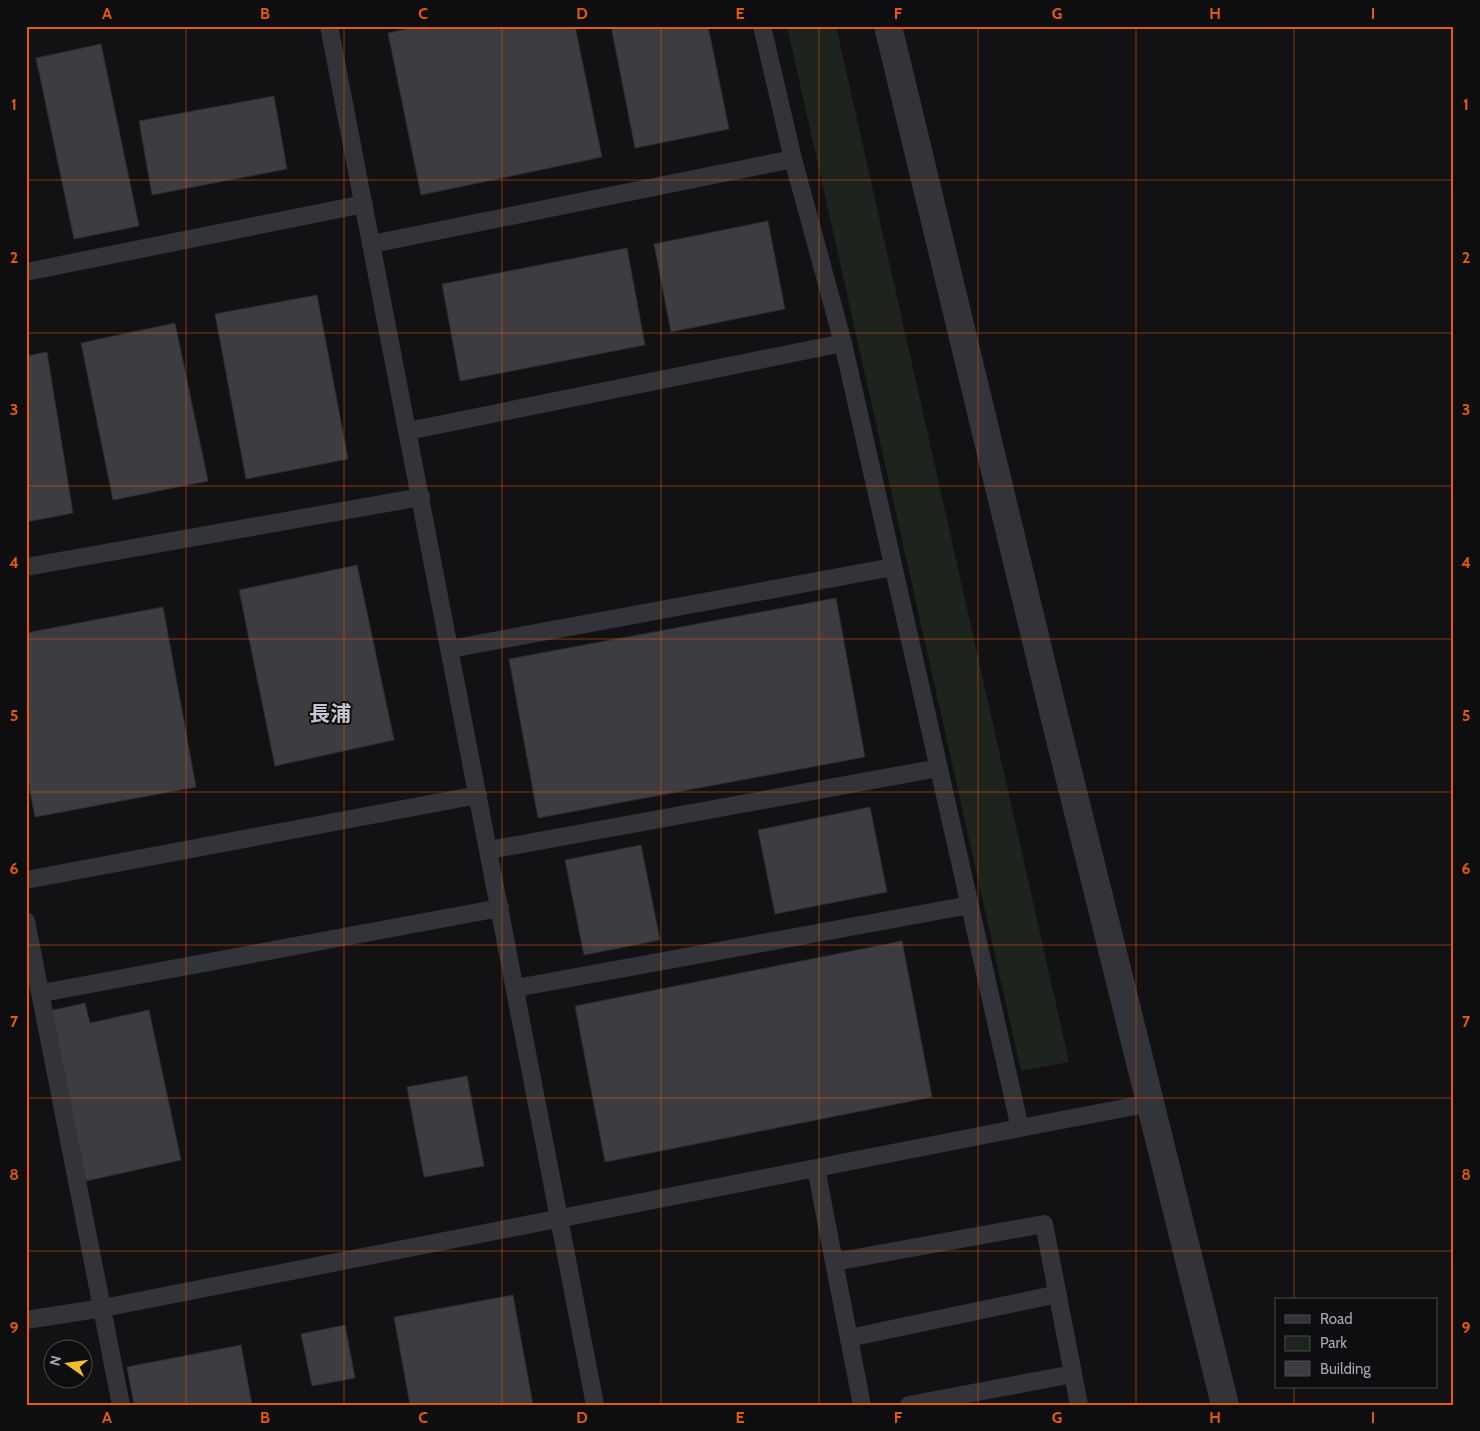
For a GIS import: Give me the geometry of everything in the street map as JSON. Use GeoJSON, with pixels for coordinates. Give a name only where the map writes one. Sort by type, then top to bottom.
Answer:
{"type":"FeatureCollection","features":[{"type":"Feature","properties":{"kind":"street"},"geometry":{"type":"LineString","coordinates":[[888,26],[1054,715],[1225,1405]]}},
{"type":"Feature","properties":{"kind":"lane"},"geometry":{"type":"LineString","coordinates":[[329,26],[595,1405]]}},
{"type":"Feature","properties":{"kind":"lane"},"geometry":{"type":"LineString","coordinates":[[762,26],[793,159],[842,343],[1020,1128]]}},
{"type":"Feature","properties":{"kind":"lane"},"geometry":{"type":"LineString","coordinates":[[372,244],[793,159]]}},
{"type":"Feature","properties":{"kind":"lane"},"geometry":{"type":"LineString","coordinates":[[26,272],[364,204]]}},
{"type":"Feature","properties":{"kind":"lane"},"geometry":{"type":"LineString","coordinates":[[408,430],[842,343]]}},
{"type":"Feature","properties":{"kind":"lane"},"geometry":{"type":"LineString","coordinates":[[26,567],[421,497]]}},
{"type":"Feature","properties":{"kind":"lane"},"geometry":{"type":"LineString","coordinates":[[450,649],[893,567]]}},
{"type":"Feature","properties":{"kind":"lane"},"geometry":{"type":"LineString","coordinates":[[489,850],[939,768]]}},
{"type":"Feature","properties":{"kind":"lane"},"geometry":{"type":"LineString","coordinates":[[26,880],[478,795]]}},
{"type":"Feature","properties":{"kind":"lane"},"geometry":{"type":"LineString","coordinates":[[516,988],[970,905]]}},
{"type":"Feature","properties":{"kind":"lane"},"geometry":{"type":"LineString","coordinates":[[42,993],[500,908]]}},
{"type":"Feature","properties":{"kind":"lane"},"geometry":{"type":"LineString","coordinates":[[26,921],[42,993],[121,1405]]}},
{"type":"Feature","properties":{"kind":"lane"},"geometry":{"type":"LineString","coordinates":[[26,1320],[103,1308],[1151,1103]]}},
{"type":"Feature","properties":{"kind":"lane"},"geometry":{"type":"LineString","coordinates":[[816,1168],[862,1405]]}},
{"type":"Feature","properties":{"kind":"lane"},"geometry":{"type":"LineString","coordinates":[[834,1262],[1044,1224],[1079,1405]]}},
{"type":"Feature","properties":{"kind":"lane"},"geometry":{"type":"LineString","coordinates":[[849,1338],[1058,1294]]}},
{"type":"Feature","properties":{"kind":"lane"},"geometry":{"type":"LineString","coordinates":[[909,1405],[1073,1374]]}},
{"type":"Feature","properties":{"kind":"green space"},"geometry":{"type":"Polygon","coordinates":[[[787,26],[836,26],[1069,1062],[1021,1071],[787,26]]]}},
{"type":"Feature","properties":{"kind":"building"},"geometry":{"type":"Polygon","coordinates":[[[420,26],[575,26],[602,157],[421,195],[388,33],[420,26]]]}},
{"type":"Feature","properties":{"kind":"building"},"geometry":{"type":"Polygon","coordinates":[[[611,26],[708,26],[729,129],[635,148],[611,26]]]}},
{"type":"Feature","properties":{"kind":"building"},"geometry":{"type":"Polygon","coordinates":[[[101,44],[139,226],[74,239],[36,58],[101,44]]]}},
{"type":"Feature","properties":{"kind":"building"},"geometry":{"type":"Polygon","coordinates":[[[274,96],[287,169],[152,195],[139,121],[274,96]]]}},
{"type":"Feature","properties":{"kind":"building"},"geometry":{"type":"Polygon","coordinates":[[[768,221],[785,309],[671,332],[654,244],[768,221]]]}},
{"type":"Feature","properties":{"kind":"building"},"geometry":{"type":"Polygon","coordinates":[[[627,248],[645,345],[460,381],[442,284],[627,248]]]}},
{"type":"Feature","properties":{"kind":"building"},"geometry":{"type":"Polygon","coordinates":[[[317,295],[348,459],[246,479],[215,314],[317,295]]]}},
{"type":"Feature","properties":{"kind":"building"},"geometry":{"type":"Polygon","coordinates":[[[175,323],[208,481],[113,500],[81,343],[175,323]]]}},
{"type":"Feature","properties":{"kind":"building"},"geometry":{"type":"Polygon","coordinates":[[[47,352],[73,513],[26,522],[26,356],[47,352]]]}},
{"type":"Feature","properties":{"kind":"building"},"geometry":{"type":"Polygon","coordinates":[[[357,565],[394,740],[275,766],[239,590],[357,565]]]}},
{"type":"Feature","properties":{"kind":"building"},"geometry":{"type":"Polygon","coordinates":[[[836,598],[865,757],[538,818],[509,659],[836,598]]]}},
{"type":"Feature","properties":{"kind":"building"},"geometry":{"type":"Polygon","coordinates":[[[163,607],[196,787],[35,817],[26,771],[26,633],[163,607]]]}},
{"type":"Feature","properties":{"kind":"building"},"geometry":{"type":"Polygon","coordinates":[[[870,807],[887,892],[775,914],[758,830],[870,807]]]}},
{"type":"Feature","properties":{"kind":"building"},"geometry":{"type":"Polygon","coordinates":[[[641,845],[660,940],[584,955],[565,860],[641,845]]]}},
{"type":"Feature","properties":{"kind":"building"},"geometry":{"type":"Polygon","coordinates":[[[902,941],[932,1097],[605,1162],[575,1006],[902,941]]]}},
{"type":"Feature","properties":{"kind":"building"},"geometry":{"type":"Polygon","coordinates":[[[85,1003],[90,1023],[149,1010],[181,1160],[86,1181],[49,1011],[85,1003]]]}},
{"type":"Feature","properties":{"kind":"building"},"geometry":{"type":"Polygon","coordinates":[[[467,1076],[484,1166],[424,1177],[407,1087],[467,1076]]]}},
{"type":"Feature","properties":{"kind":"building"},"geometry":{"type":"Polygon","coordinates":[[[513,1295],[533,1405],[410,1405],[394,1317],[513,1295]]]}},
{"type":"Feature","properties":{"kind":"building"},"geometry":{"type":"Polygon","coordinates":[[[345,1325],[355,1378],[312,1386],[301,1334],[345,1325]]]}},
{"type":"Feature","properties":{"kind":"building"},"geometry":{"type":"Polygon","coordinates":[[[241,1345],[252,1405],[134,1405],[127,1367],[241,1345]]]}},
{"type":"Feature","properties":{"kind":"district","name":"長浦"},"geometry":{"type":"Point","coordinates":[330,714]}}]}
